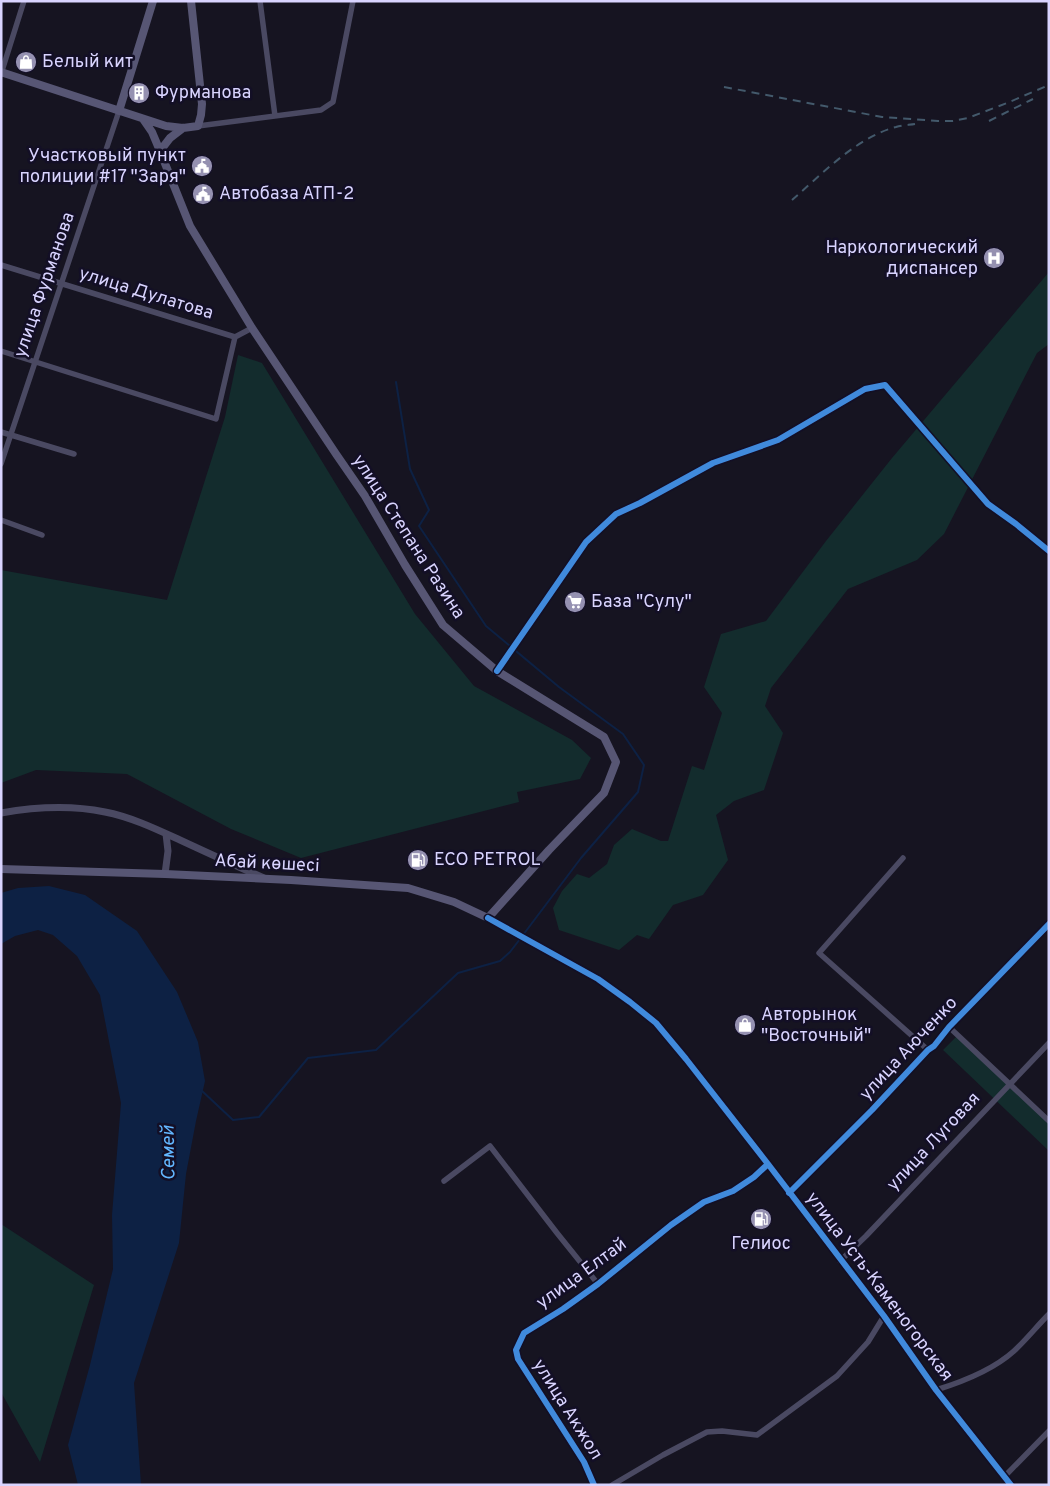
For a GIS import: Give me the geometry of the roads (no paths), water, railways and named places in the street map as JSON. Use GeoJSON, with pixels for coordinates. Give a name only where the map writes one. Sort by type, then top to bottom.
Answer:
{"type":"FeatureCollection","features":[{"type":"Feature","properties":{"kind":"main road","name":"улица Фурманова"},"geometry":{"type":"LineString","coordinates":[[119,111],[152,1]]}},
{"type":"Feature","properties":{"kind":"main road"},"geometry":{"type":"LineString","coordinates":[[1,73],[166,126],[183,128],[198,126],[202,104],[191,1]]}},
{"type":"Feature","properties":{"kind":"main road","name":"улица Степана Разина"},"geometry":{"type":"LineString","coordinates":[[143,119],[152,132],[190,226],[252,328],[365,496],[404,565],[443,625],[497,671],[604,737],[616,762],[604,793],[549,850],[488,918]]}},
{"type":"Feature","properties":{"kind":"main road"},"geometry":{"type":"LineString","coordinates":[[160,151],[170,138],[183,128]]}},
{"type":"Feature","properties":{"kind":"main road","name":"Абай көшесі"},"geometry":{"type":"LineString","coordinates":[[1,869],[165,874],[408,888],[454,902],[488,918]]}},
{"type":"Feature","properties":{"kind":"street"},"geometry":{"type":"LineString","coordinates":[[1,73],[24,1]]}},
{"type":"Feature","properties":{"kind":"street"},"geometry":{"type":"LineString","coordinates":[[260,1],[275,116]]}},
{"type":"Feature","properties":{"kind":"street"},"geometry":{"type":"LineString","coordinates":[[198,126],[321,110],[333,102],[353,1]]}},
{"type":"Feature","properties":{"kind":"street","name":"улица Фурманова"},"geometry":{"type":"LineString","coordinates":[[1,464],[119,111]]}},
{"type":"Feature","properties":{"kind":"street","name":"улица Дулатова"},"geometry":{"type":"LineString","coordinates":[[1,266],[235,337]]}},
{"type":"Feature","properties":{"kind":"street"},"geometry":{"type":"LineString","coordinates":[[1,351],[216,419],[235,337],[252,328]]}},
{"type":"Feature","properties":{"kind":"street"},"geometry":{"type":"LineString","coordinates":[[497,671],[586,542],[616,514],[713,463],[778,440],[865,389],[886,385],[988,504],[1049,551]]}},
{"type":"Feature","properties":{"kind":"street"},"geometry":{"type":"LineString","coordinates":[[1,432],[74,454]]}},
{"type":"Feature","properties":{"kind":"street"},"geometry":{"type":"LineString","coordinates":[[1,520],[42,535]]}},
{"type":"Feature","properties":{"kind":"street"},"geometry":{"type":"LineString","coordinates":[[1,813],[60,807],[104,812],[128,818],[267,880]]}},
{"type":"Feature","properties":{"kind":"street"},"geometry":{"type":"LineString","coordinates":[[165,874],[168,850],[166,834]]}},
{"type":"Feature","properties":{"kind":"street"},"geometry":{"type":"LineString","coordinates":[[903,858],[819,953],[928,1050]]}},
{"type":"Feature","properties":{"kind":"street","name":"Абай көшесі"},"geometry":{"type":"LineString","coordinates":[[488,918],[520,936]]}},
{"type":"Feature","properties":{"kind":"street","name":"улица Аюченко"},"geometry":{"type":"LineString","coordinates":[[789,1193],[934,1046],[1049,924]]}},
{"type":"Feature","properties":{"kind":"street","name":"улица Усть-Каменогорская"},"geometry":{"type":"LineString","coordinates":[[520,936],[611,988],[656,1023],[768,1164],[884,1316],[936,1390],[1011,1485]]}},
{"type":"Feature","properties":{"kind":"street"},"geometry":{"type":"LineString","coordinates":[[950,1027],[1049,1121]]}},
{"type":"Feature","properties":{"kind":"street","name":"улица Луговая"},"geometry":{"type":"LineString","coordinates":[[840,1260],[866,1236],[1049,1043]]}},
{"type":"Feature","properties":{"kind":"street"},"geometry":{"type":"LineString","coordinates":[[444,1181],[490,1146],[598,1284]]}},
{"type":"Feature","properties":{"kind":"street","name":"улица Елтай"},"geometry":{"type":"LineString","coordinates":[[516,1350],[524,1333],[563,1309],[598,1284],[671,1225],[704,1202],[733,1191],[754,1177],[768,1164]]}},
{"type":"Feature","properties":{"kind":"street"},"geometry":{"type":"LineString","coordinates":[[936,1390],[962,1382],[1000,1362],[1014,1351],[1049,1314]]}},
{"type":"Feature","properties":{"kind":"street"},"geometry":{"type":"LineString","coordinates":[[615,1484],[663,1455],[707,1432],[722,1431],[757,1435],[837,1376],[868,1342],[884,1316]]}},
{"type":"Feature","properties":{"kind":"street","name":"улица Акжол"},"geometry":{"type":"LineString","coordinates":[[516,1350],[518,1359],[584,1462],[594,1485]]}},
{"type":"Feature","properties":{"kind":"street"},"geometry":{"type":"LineString","coordinates":[[1004,1477],[1049,1431]]}},
{"type":"Feature","properties":{"kind":"water","name":"Семей"},"geometry":{"type":"Polygon","coordinates":[[[49,886],[85,895],[137,931],[177,992],[198,1042],[205,1081],[186,1174],[179,1243],[134,1383],[141,1485],[78,1485],[68,1445],[113,1269],[112,1215],[121,1103],[100,995],[77,956],[53,935],[38,930],[15,936],[1,944],[1,893],[18,888],[49,886]]]}},
{"type":"Feature","properties":{"kind":"waterway"},"geometry":{"type":"LineString","coordinates":[[396,382],[410,469],[429,510],[419,526],[486,626],[559,687],[623,734],[644,765],[638,792],[581,858],[523,935]]}},
{"type":"Feature","properties":{"kind":"waterway"},"geometry":{"type":"LineString","coordinates":[[201,1090],[233,1120],[259,1117],[308,1058],[376,1050],[458,973],[500,961],[520,939]]}},
{"type":"Feature","properties":{"kind":"railway"},"geometry":{"type":"LineString","coordinates":[[724,87],[882,117],[953,121],[968,118],[1049,85]]}},
{"type":"Feature","properties":{"kind":"railway"},"geometry":{"type":"LineString","coordinates":[[989,121],[1033,99]]}},
{"type":"Feature","properties":{"kind":"railway"},"geometry":{"type":"LineString","coordinates":[[792,200],[841,157],[868,139],[896,127],[915,124]]}},
{"type":"Feature","properties":{"kind":"place","name":"Белый кит"},"geometry":{"type":"Point","coordinates":[26,62]}},
{"type":"Feature","properties":{"kind":"place","name":"Фурманова"},"geometry":{"type":"Point","coordinates":[139,93]}},
{"type":"Feature","properties":{"kind":"place","name":"Участковый пункт полиции #17 \"Заря\""},"geometry":{"type":"Point","coordinates":[202,166]}},
{"type":"Feature","properties":{"kind":"place","name":"Автобаза АТП-2"},"geometry":{"type":"Point","coordinates":[203,194]}},
{"type":"Feature","properties":{"kind":"place","name":"Наркологический диспансер"},"geometry":{"type":"Point","coordinates":[994,258]}},
{"type":"Feature","properties":{"kind":"place","name":"База \"Сулу\""},"geometry":{"type":"Point","coordinates":[575,602]}},
{"type":"Feature","properties":{"kind":"place","name":"ECO PETROL"},"geometry":{"type":"Point","coordinates":[418,860]}},
{"type":"Feature","properties":{"kind":"place","name":"Авторынок \"Восточный\""},"geometry":{"type":"Point","coordinates":[745,1025]}},
{"type":"Feature","properties":{"kind":"place","name":"Гелиос"},"geometry":{"type":"Point","coordinates":[761,1219]}}]}
